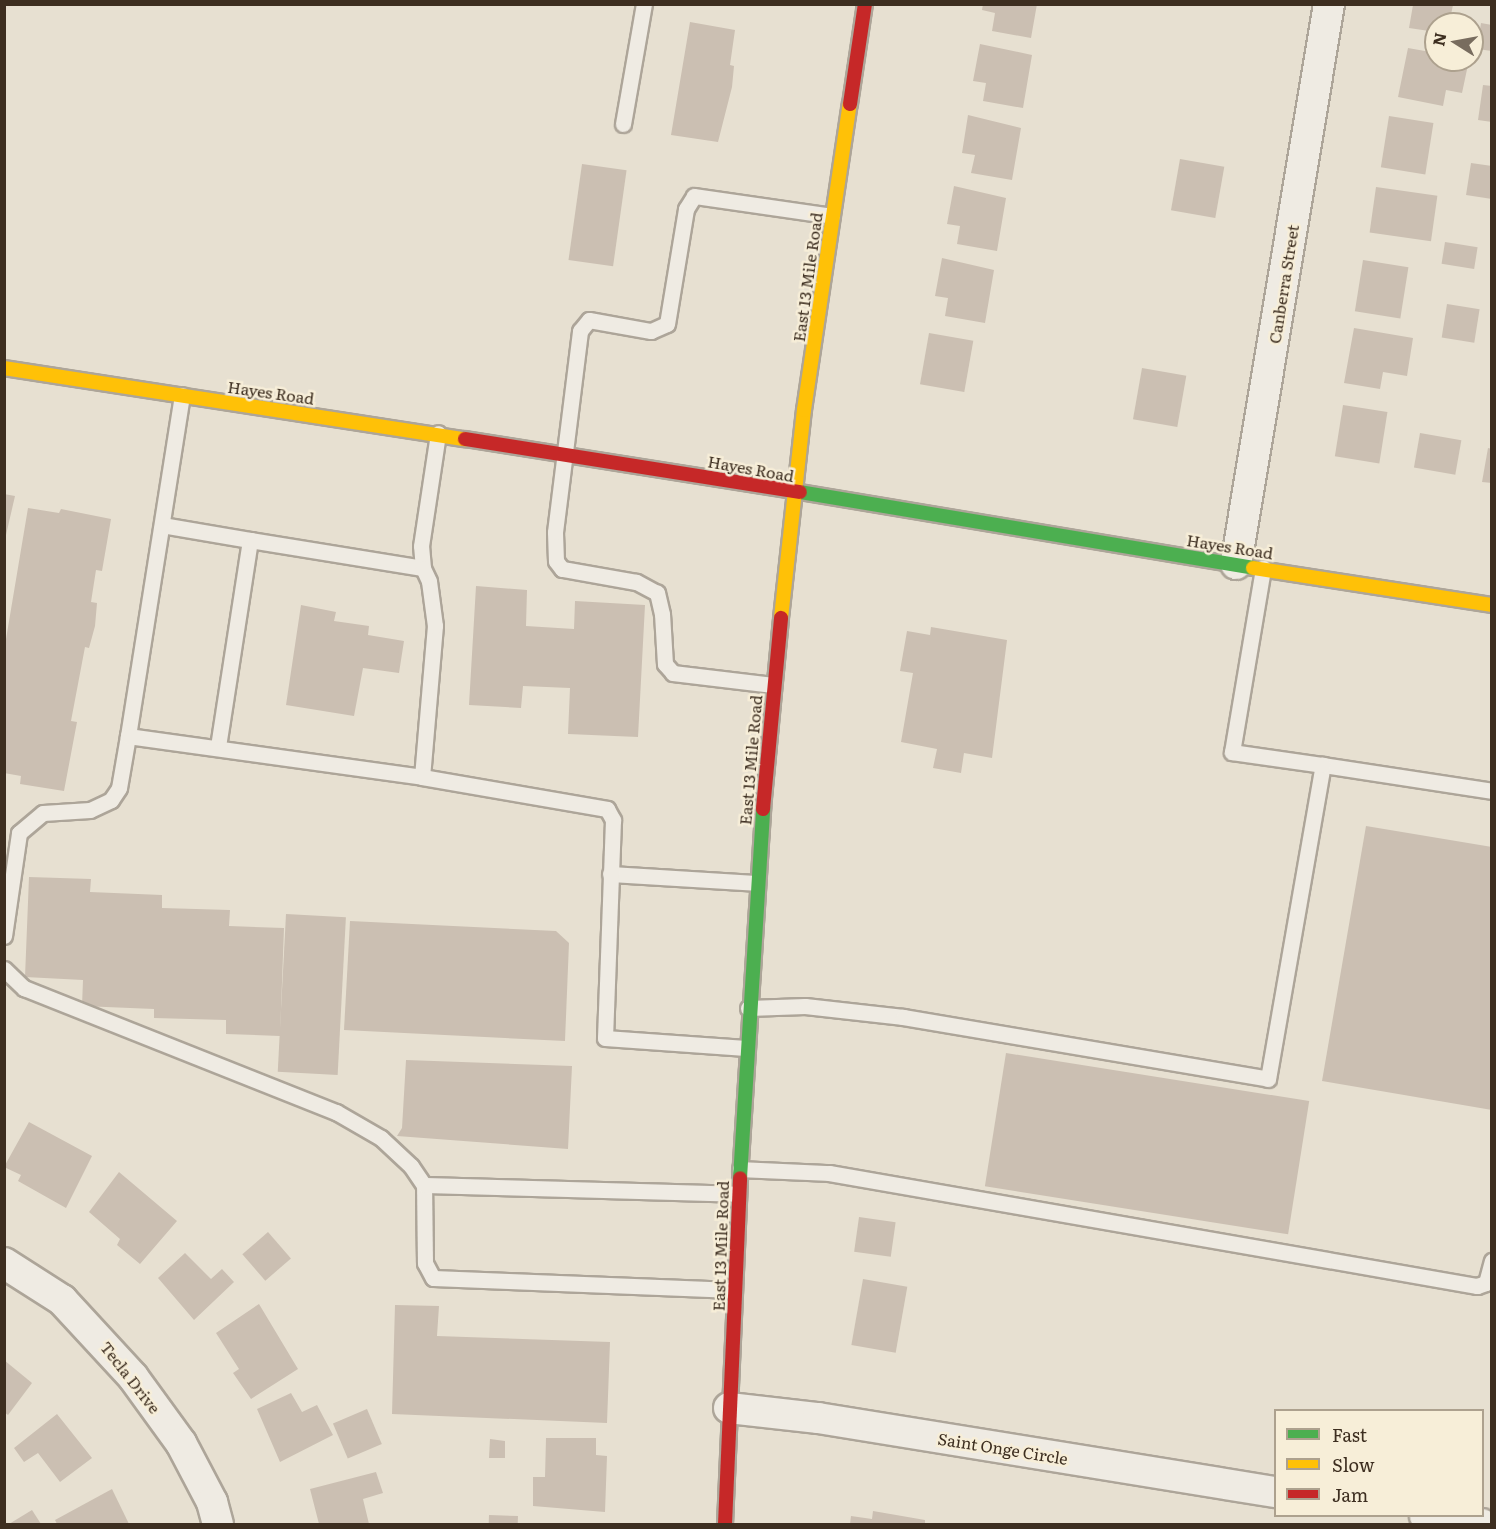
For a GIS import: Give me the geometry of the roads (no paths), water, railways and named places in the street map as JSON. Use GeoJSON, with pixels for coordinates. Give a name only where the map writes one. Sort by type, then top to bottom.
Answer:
{"type":"FeatureCollection","features":[{"type":"Feature","properties":{"kind":"main road","name":"East 13 Mile Road"},"geometry":{"type":"LineString","coordinates":[[725,1524],[748,1008],[773,685],[794,492],[832,216],[865,4]]}},
{"type":"Feature","properties":{"kind":"main road","name":"Hayes Road"},"geometry":{"type":"LineString","coordinates":[[4,368],[438,433],[1491,605]]}},
{"type":"Feature","properties":{"kind":"street","name":"Canberra Street"},"geometry":{"type":"LineString","coordinates":[[1250,566],[1329,4]]}},
{"type":"Feature","properties":{"kind":"street","name":"Tecla Drive"},"geometry":{"type":"LineString","coordinates":[[4,1263],[62,1300],[126,1368],[181,1443],[212,1502],[218,1524]]}},
{"type":"Feature","properties":{"kind":"street","name":"Saint Onge Circle"},"geometry":{"type":"LineString","coordinates":[[729,1408],[818,1418],[1274,1491]]}},
{"type":"Feature","properties":{"kind":"street"},"geometry":{"type":"LineString","coordinates":[[1437,1517],[1481,1524]]}},
{"type":"Feature","properties":{"kind":"lane"},"geometry":{"type":"LineString","coordinates":[[623,124],[644,4]]}},
{"type":"Feature","properties":{"kind":"lane"},"geometry":{"type":"LineString","coordinates":[[773,685],[674,673],[665,664],[662,614],[657,593],[636,582],[562,568],[554,554],[566,454],[583,322],[589,320],[658,331],[667,324],[690,198],[699,196],[832,216]]}},
{"type":"Feature","properties":{"kind":"lane"},"geometry":{"type":"LineString","coordinates":[[4,936],[20,832],[43,813],[90,810],[111,800],[119,788],[182,395]]}},
{"type":"Feature","properties":{"kind":"lane"},"geometry":{"type":"LineString","coordinates":[[422,777],[435,626],[429,581],[423,568],[421,546],[438,433]]}},
{"type":"Feature","properties":{"kind":"lane"},"geometry":{"type":"LineString","coordinates":[[162,525],[423,568]]}},
{"type":"Feature","properties":{"kind":"lane"},"geometry":{"type":"LineString","coordinates":[[218,747],[250,540]]}},
{"type":"Feature","properties":{"kind":"lane"},"geometry":{"type":"LineString","coordinates":[[1250,566],[1232,752],[1491,791]]}},
{"type":"Feature","properties":{"kind":"lane"},"geometry":{"type":"LineString","coordinates":[[128,736],[422,777],[601,806],[611,813],[613,820],[604,1038],[746,1047]]}},
{"type":"Feature","properties":{"kind":"lane"},"geometry":{"type":"LineString","coordinates":[[748,1008],[805,1006],[892,1016],[1268,1079],[1323,765]]}},
{"type":"Feature","properties":{"kind":"lane"},"geometry":{"type":"LineString","coordinates":[[610,874],[756,883]]}},
{"type":"Feature","properties":{"kind":"lane"},"geometry":{"type":"LineString","coordinates":[[4,969],[11,980],[24,988],[336,1112],[381,1138],[411,1166],[424,1185],[425,1263],[433,1278],[734,1290]]}},
{"type":"Feature","properties":{"kind":"lane"},"geometry":{"type":"LineString","coordinates":[[740,1169],[829,1173],[1482,1286],[1486,1283],[1491,1261]]}},
{"type":"Feature","properties":{"kind":"lane"},"geometry":{"type":"LineString","coordinates":[[424,1185],[738,1194]]}}]}
